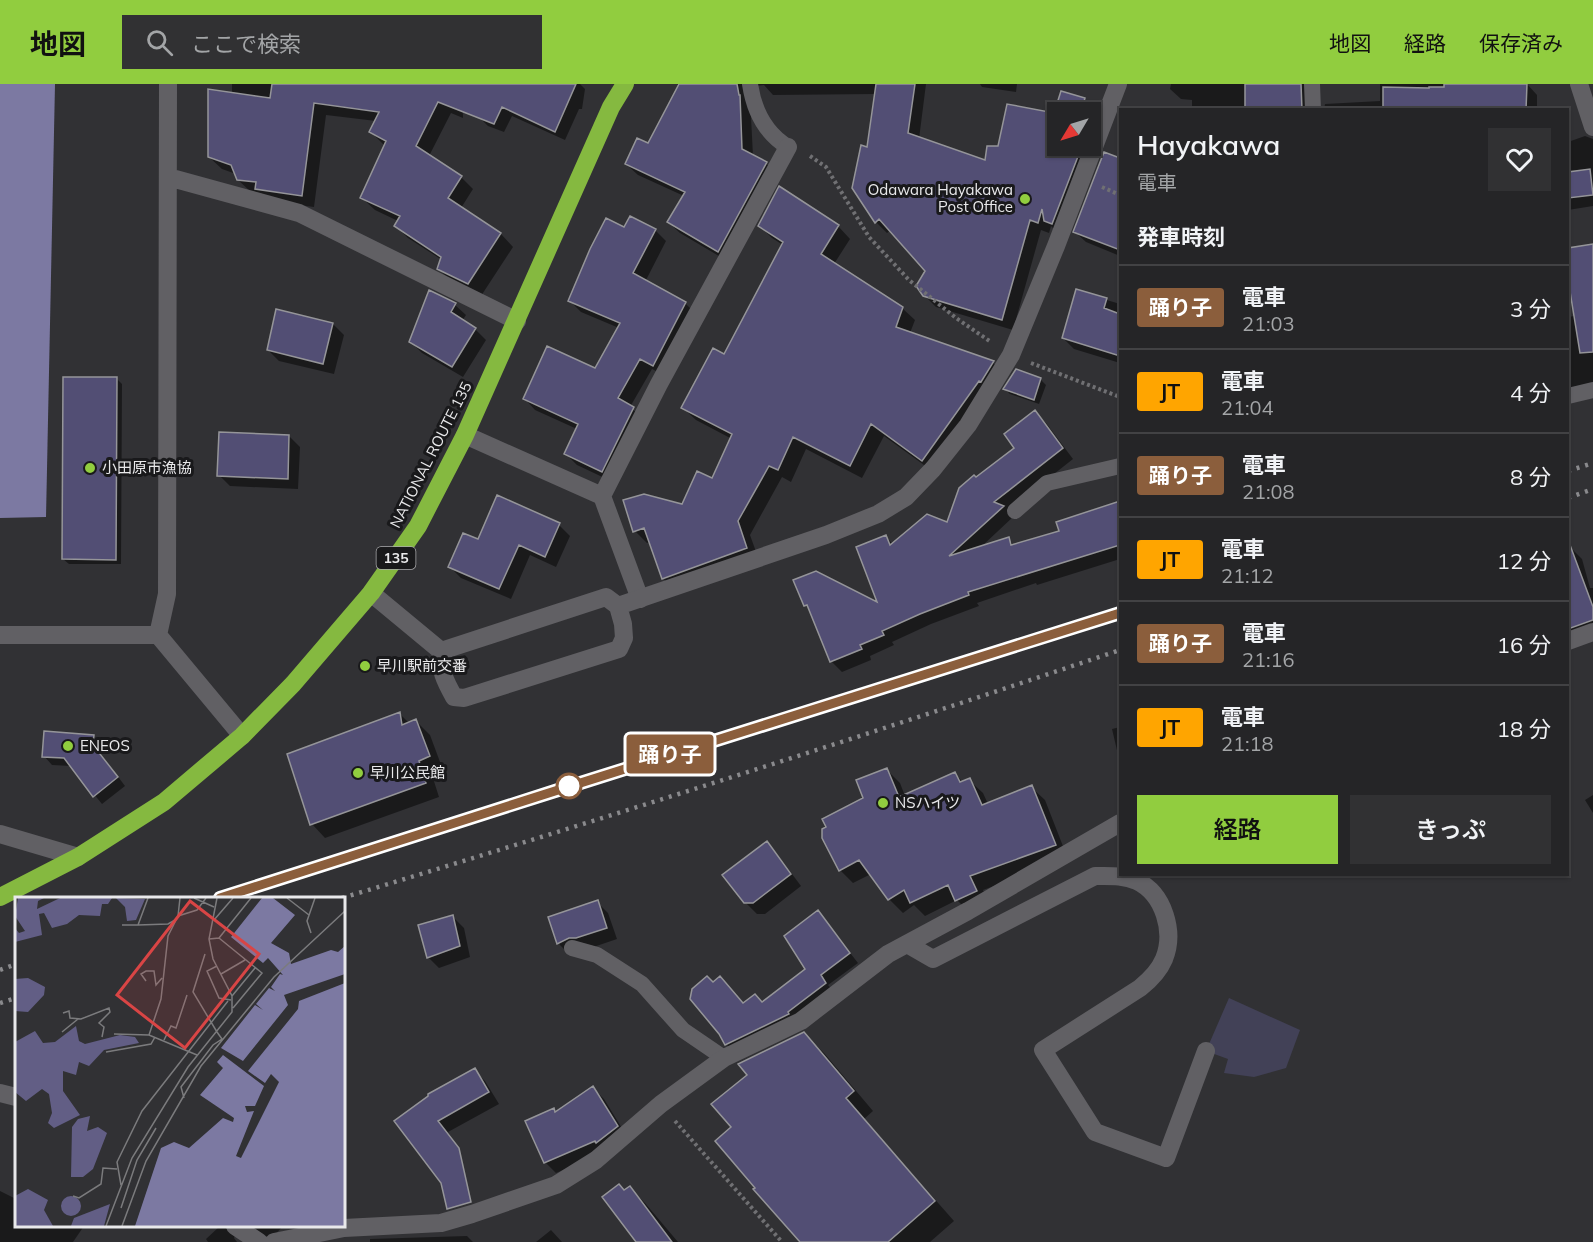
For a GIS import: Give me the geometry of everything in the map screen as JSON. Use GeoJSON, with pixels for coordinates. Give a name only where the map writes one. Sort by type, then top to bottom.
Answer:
{"type":"FeatureCollection","features":[{"type":"Feature","properties":{"kind":"highway","name":"NATIONAL ROUTE 135"},"geometry":{"type":"LineString","coordinates":[[0,897],[78,857],[164,802],[242,736],[293,684],[371,593],[418,526],[465,435],[611,107],[625,84]]}},
{"type":"Feature","properties":{"kind":"street"},"geometry":{"type":"LineString","coordinates":[[158,635],[167,594],[168,84]]}},
{"type":"Feature","properties":{"kind":"street"},"geometry":{"type":"LineString","coordinates":[[618,606],[826,535],[878,514],[906,497],[933,469],[968,425],[1011,356],[1118,84]]}},
{"type":"Feature","properties":{"kind":"street"},"geometry":{"type":"LineString","coordinates":[[1579,84],[1593,127]]}},
{"type":"Feature","properties":{"kind":"street"},"geometry":{"type":"LineString","coordinates":[[602,496],[659,384],[788,147]]}},
{"type":"Feature","properties":{"kind":"street"},"geometry":{"type":"LineString","coordinates":[[168,177],[299,213],[517,321]]}},
{"type":"Feature","properties":{"kind":"street"},"geometry":{"type":"LineString","coordinates":[[465,435],[602,496],[640,599]]}},
{"type":"Feature","properties":{"kind":"street"},"geometry":{"type":"LineString","coordinates":[[371,593],[441,651]]}},
{"type":"Feature","properties":{"kind":"street"},"geometry":{"type":"LineString","coordinates":[[606,597],[618,606],[624,638],[619,649],[464,698],[454,697],[445,681],[439,664],[441,651],[606,597]]}},
{"type":"Feature","properties":{"kind":"street"},"geometry":{"type":"LineString","coordinates":[[1569,641],[1593,632]]}},
{"type":"Feature","properties":{"kind":"street"},"geometry":{"type":"LineString","coordinates":[[0,635],[158,635]]}},
{"type":"Feature","properties":{"kind":"street"},"geometry":{"type":"LineString","coordinates":[[158,635],[242,736]]}},
{"type":"Feature","properties":{"kind":"street"},"geometry":{"type":"LineString","coordinates":[[274,1242],[304,1239],[344,1228],[441,1223],[556,1185],[596,1160],[661,1104],[724,1058],[801,1021],[888,954],[968,912],[1119,824]]}},
{"type":"Feature","properties":{"kind":"street"},"geometry":{"type":"LineString","coordinates":[[0,834],[78,857]]}},
{"type":"Feature","properties":{"kind":"street"},"geometry":{"type":"LineString","coordinates":[[907,944],[933,959],[1095,876],[1120,876],[1137,881],[1153,891],[1164,911],[1168,933],[1164,959],[1154,976],[1140,988],[1043,1050],[1095,1132],[1166,1158],[1206,1052]]}},
{"type":"Feature","properties":{"kind":"street"},"geometry":{"type":"LineString","coordinates":[[0,1093],[15,1097]]}},
{"type":"Feature","properties":{"kind":"street"},"geometry":{"type":"LineString","coordinates":[[236,1227],[259,1242]]}},
{"type":"Feature","properties":{"kind":"lane"},"geometry":{"type":"LineString","coordinates":[[750,84],[759,118],[775,139],[788,147]]}},
{"type":"Feature","properties":{"kind":"lane"},"geometry":{"type":"LineString","coordinates":[[1312,84],[1312,108]]}},
{"type":"Feature","properties":{"kind":"lane"},"geometry":{"type":"LineString","coordinates":[[1569,396],[1593,390]]}},
{"type":"Feature","properties":{"kind":"lane"},"geometry":{"type":"LineString","coordinates":[[1015,511],[1047,483],[1119,466]]}},
{"type":"Feature","properties":{"kind":"lane"},"geometry":{"type":"LineString","coordinates":[[572,948],[597,955],[642,984],[683,1030],[724,1058]]}},
{"type":"Feature","properties":{"kind":"path"},"geometry":{"type":"LineString","coordinates":[[788,147],[799,148],[826,167],[869,237],[909,280],[956,318],[1011,356],[1119,397]]}},
{"type":"Feature","properties":{"kind":"path"},"geometry":{"type":"LineString","coordinates":[[661,1104],[782,1242]]}},
{"type":"Feature","properties":{"kind":"shaded area"},"geometry":{"type":"Polygon","coordinates":[[[0,84],[55,84],[46,517],[0,518],[0,84]]]}},
{"type":"Feature","properties":{"kind":"shaded area"},"geometry":{"type":"Polygon","coordinates":[[[1229,998],[1300,1030],[1286,1068],[1254,1077],[1224,1073],[1228,1059],[1206,1051],[1229,998]]]}},
{"type":"Feature","properties":{"kind":"building"},"geometry":{"type":"Polygon","coordinates":[[[272,84],[576,84],[555,132],[502,107],[494,124],[438,102],[416,146],[462,176],[448,198],[501,233],[468,284],[437,269],[441,257],[394,226],[400,216],[360,198],[386,141],[369,132],[379,112],[314,103],[302,196],[255,189],[256,182],[237,180],[231,165],[208,157],[208,89],[270,98],[272,84]]]}},
{"type":"Feature","properties":{"kind":"building"},"geometry":{"type":"Polygon","coordinates":[[[679,84],[737,84],[740,95],[742,149],[767,162],[718,252],[667,222],[685,192],[625,164],[637,138],[648,143],[679,84]]]}},
{"type":"Feature","properties":{"kind":"building"},"geometry":{"type":"Polygon","coordinates":[[[876,84],[915,84],[908,133],[985,160],[987,146],[998,146],[1007,104],[1047,112],[1047,156],[1078,156],[1052,224],[1044,221],[1042,209],[1038,223],[1030,220],[1002,320],[923,296],[916,286],[925,271],[879,219],[875,223],[852,188],[861,145],[867,147],[876,84]]]}},
{"type":"Feature","properties":{"kind":"building"},"geometry":{"type":"Polygon","coordinates":[[[1245,84],[1301,84],[1302,108],[1245,108],[1245,84]]]}},
{"type":"Feature","properties":{"kind":"building"},"geometry":{"type":"Polygon","coordinates":[[[1444,84],[1527,84],[1526,108],[1383,108],[1383,87],[1444,87],[1444,84]]]}},
{"type":"Feature","properties":{"kind":"building"},"geometry":{"type":"Polygon","coordinates":[[[1061,91],[1085,98],[1084,102],[1058,102],[1061,91]]]}},
{"type":"Feature","properties":{"kind":"building"},"geometry":{"type":"Polygon","coordinates":[[[1104,152],[1119,158],[1119,250],[1073,232],[1104,152]]]}},
{"type":"Feature","properties":{"kind":"building"},"geometry":{"type":"Polygon","coordinates":[[[1590,169],[1593,195],[1569,198],[1569,172],[1590,169]]]}},
{"type":"Feature","properties":{"kind":"building"},"geometry":{"type":"Polygon","coordinates":[[[779,186],[839,225],[821,254],[903,307],[896,327],[994,361],[922,461],[871,424],[850,466],[793,437],[778,470],[769,466],[738,521],[747,548],[662,579],[644,528],[633,532],[623,500],[644,494],[682,504],[697,471],[712,478],[732,434],[681,408],[713,348],[724,354],[783,242],[758,226],[779,186]]]}},
{"type":"Feature","properties":{"kind":"building"},"geometry":{"type":"Polygon","coordinates":[[[630,216],[656,229],[633,273],[686,302],[653,366],[640,359],[618,398],[634,407],[602,472],[564,454],[578,424],[523,399],[547,346],[595,368],[620,323],[568,301],[606,218],[624,227],[630,216]]]}},
{"type":"Feature","properties":{"kind":"building"},"geometry":{"type":"Polygon","coordinates":[[[1593,244],[1593,352],[1580,353],[1569,285],[1569,248],[1593,244]]]}},
{"type":"Feature","properties":{"kind":"building"},"geometry":{"type":"Polygon","coordinates":[[[1076,289],[1107,298],[1104,308],[1119,314],[1119,356],[1062,338],[1076,289]]]}},
{"type":"Feature","properties":{"kind":"building"},"geometry":{"type":"Polygon","coordinates":[[[429,290],[456,303],[451,312],[476,328],[452,367],[409,342],[429,290]]]}},
{"type":"Feature","properties":{"kind":"building"},"geometry":{"type":"Polygon","coordinates":[[[276,309],[333,323],[323,364],[267,350],[276,309]]]}},
{"type":"Feature","properties":{"kind":"building"},"geometry":{"type":"Polygon","coordinates":[[[1016,369],[1041,378],[1034,400],[1003,389],[1016,369]]]}},
{"type":"Feature","properties":{"kind":"building","name":"小田原市漁協"},"geometry":{"type":"Polygon","coordinates":[[[63,377],[117,377],[116,560],[62,559],[63,377]]]}},
{"type":"Feature","properties":{"kind":"building"},"geometry":{"type":"Polygon","coordinates":[[[1035,410],[1063,448],[994,502],[1004,506],[949,556],[1009,537],[1011,545],[1059,531],[1056,522],[1119,501],[1119,545],[968,592],[969,595],[882,631],[884,635],[860,645],[862,649],[830,662],[807,605],[804,606],[793,580],[816,571],[877,602],[856,547],[886,535],[890,545],[927,514],[947,522],[959,488],[1014,448],[1004,434],[1035,410]]]}},
{"type":"Feature","properties":{"kind":"building"},"geometry":{"type":"Polygon","coordinates":[[[219,432],[289,435],[288,479],[217,476],[219,432]]]}},
{"type":"Feature","properties":{"kind":"building"},"geometry":{"type":"Polygon","coordinates":[[[497,495],[560,523],[545,557],[519,545],[499,589],[448,567],[463,533],[478,539],[497,495]]]}},
{"type":"Feature","properties":{"kind":"building"},"geometry":{"type":"Polygon","coordinates":[[[1569,545],[1593,607],[1593,620],[1569,629],[1569,545]]]}},
{"type":"Feature","properties":{"kind":"building","name":"早川公民館"},"geometry":{"type":"Polygon","coordinates":[[[400,712],[402,725],[416,719],[430,756],[419,761],[426,783],[310,825],[287,754],[400,712]]]}},
{"type":"Feature","properties":{"kind":"building"},"geometry":{"type":"Polygon","coordinates":[[[44,731],[94,735],[93,745],[118,777],[93,797],[64,758],[42,757],[44,731]]]}},
{"type":"Feature","properties":{"kind":"building"},"geometry":{"type":"Polygon","coordinates":[[[887,768],[899,797],[955,772],[960,782],[970,778],[982,805],[1032,785],[1056,845],[970,876],[977,891],[955,901],[948,885],[910,903],[904,890],[888,900],[859,860],[839,871],[822,838],[822,829],[826,827],[822,819],[863,798],[856,780],[887,768]]]}},
{"type":"Feature","properties":{"kind":"building"},"geometry":{"type":"Polygon","coordinates":[[[767,841],[791,874],[753,903],[744,903],[722,875],[767,841]]]}},
{"type":"Feature","properties":{"kind":"building"},"geometry":{"type":"Polygon","coordinates":[[[598,900],[607,928],[569,938],[557,944],[548,917],[598,900]]]}},
{"type":"Feature","properties":{"kind":"building"},"geometry":{"type":"Polygon","coordinates":[[[818,910],[850,953],[821,975],[826,983],[788,1012],[789,1014],[725,1045],[719,1034],[690,999],[692,989],[707,976],[713,982],[720,976],[743,1003],[755,994],[762,1002],[805,969],[784,936],[818,910]]]}},
{"type":"Feature","properties":{"kind":"building"},"geometry":{"type":"Polygon","coordinates":[[[453,915],[460,946],[427,958],[418,925],[453,915]]]}},
{"type":"Feature","properties":{"kind":"building"},"geometry":{"type":"Polygon","coordinates":[[[804,1032],[854,1091],[846,1098],[935,1201],[888,1242],[800,1242],[753,1189],[755,1188],[715,1141],[731,1127],[711,1104],[747,1075],[738,1064],[804,1032]]]}},
{"type":"Feature","properties":{"kind":"building"},"geometry":{"type":"Polygon","coordinates":[[[475,1068],[489,1092],[438,1121],[459,1148],[471,1202],[447,1209],[441,1183],[394,1121],[428,1094],[475,1068]]]}},
{"type":"Feature","properties":{"kind":"building"},"geometry":{"type":"Polygon","coordinates":[[[593,1086],[618,1126],[596,1143],[595,1141],[544,1163],[525,1121],[554,1108],[555,1112],[593,1086]]]}},
{"type":"Feature","properties":{"kind":"building"},"geometry":{"type":"Polygon","coordinates":[[[619,1184],[624,1190],[630,1186],[672,1242],[636,1242],[602,1197],[619,1184]]]}},
{"type":"Feature","properties":{"kind":"railway"},"geometry":{"type":"LineString","coordinates":[[1569,471],[1593,463]]}},
{"type":"Feature","properties":{"kind":"railway"},"geometry":{"type":"LineString","coordinates":[[1569,498],[1593,489]]}},
{"type":"Feature","properties":{"kind":"railway"},"geometry":{"type":"LineString","coordinates":[[223,897],[1119,613]]}},
{"type":"Feature","properties":{"kind":"railway"},"geometry":{"type":"LineString","coordinates":[[345,897],[732,777],[1119,650]]}},
{"type":"Feature","properties":{"kind":"railway"},"geometry":{"type":"LineString","coordinates":[[0,970],[15,964]]}},
{"type":"Feature","properties":{"kind":"railway"},"geometry":{"type":"LineString","coordinates":[[0,1003],[15,998]]}},
{"type":"Feature","properties":{"kind":"train","name":"踊り子"},"geometry":{"type":"LineString","coordinates":[[223,897],[1119,613]]}},
{"type":"Feature","properties":{"kind":"place","name":"Odawara Hayakawa Post Office"},"geometry":{"type":"Point","coordinates":[1025,199]}},
{"type":"Feature","properties":{"kind":"place","name":"小田原市漁協"},"geometry":{"type":"Point","coordinates":[90,468]}},
{"type":"Feature","properties":{"kind":"place","name":"早川駅前交番"},"geometry":{"type":"Point","coordinates":[365,666]}},
{"type":"Feature","properties":{"kind":"place","name":"ENEOS"},"geometry":{"type":"Point","coordinates":[68,746]}},
{"type":"Feature","properties":{"kind":"place","name":"早川公民館"},"geometry":{"type":"Point","coordinates":[358,773]}},
{"type":"Feature","properties":{"kind":"place","name":"NSハイツ"},"geometry":{"type":"Point","coordinates":[883,803]}}]}
